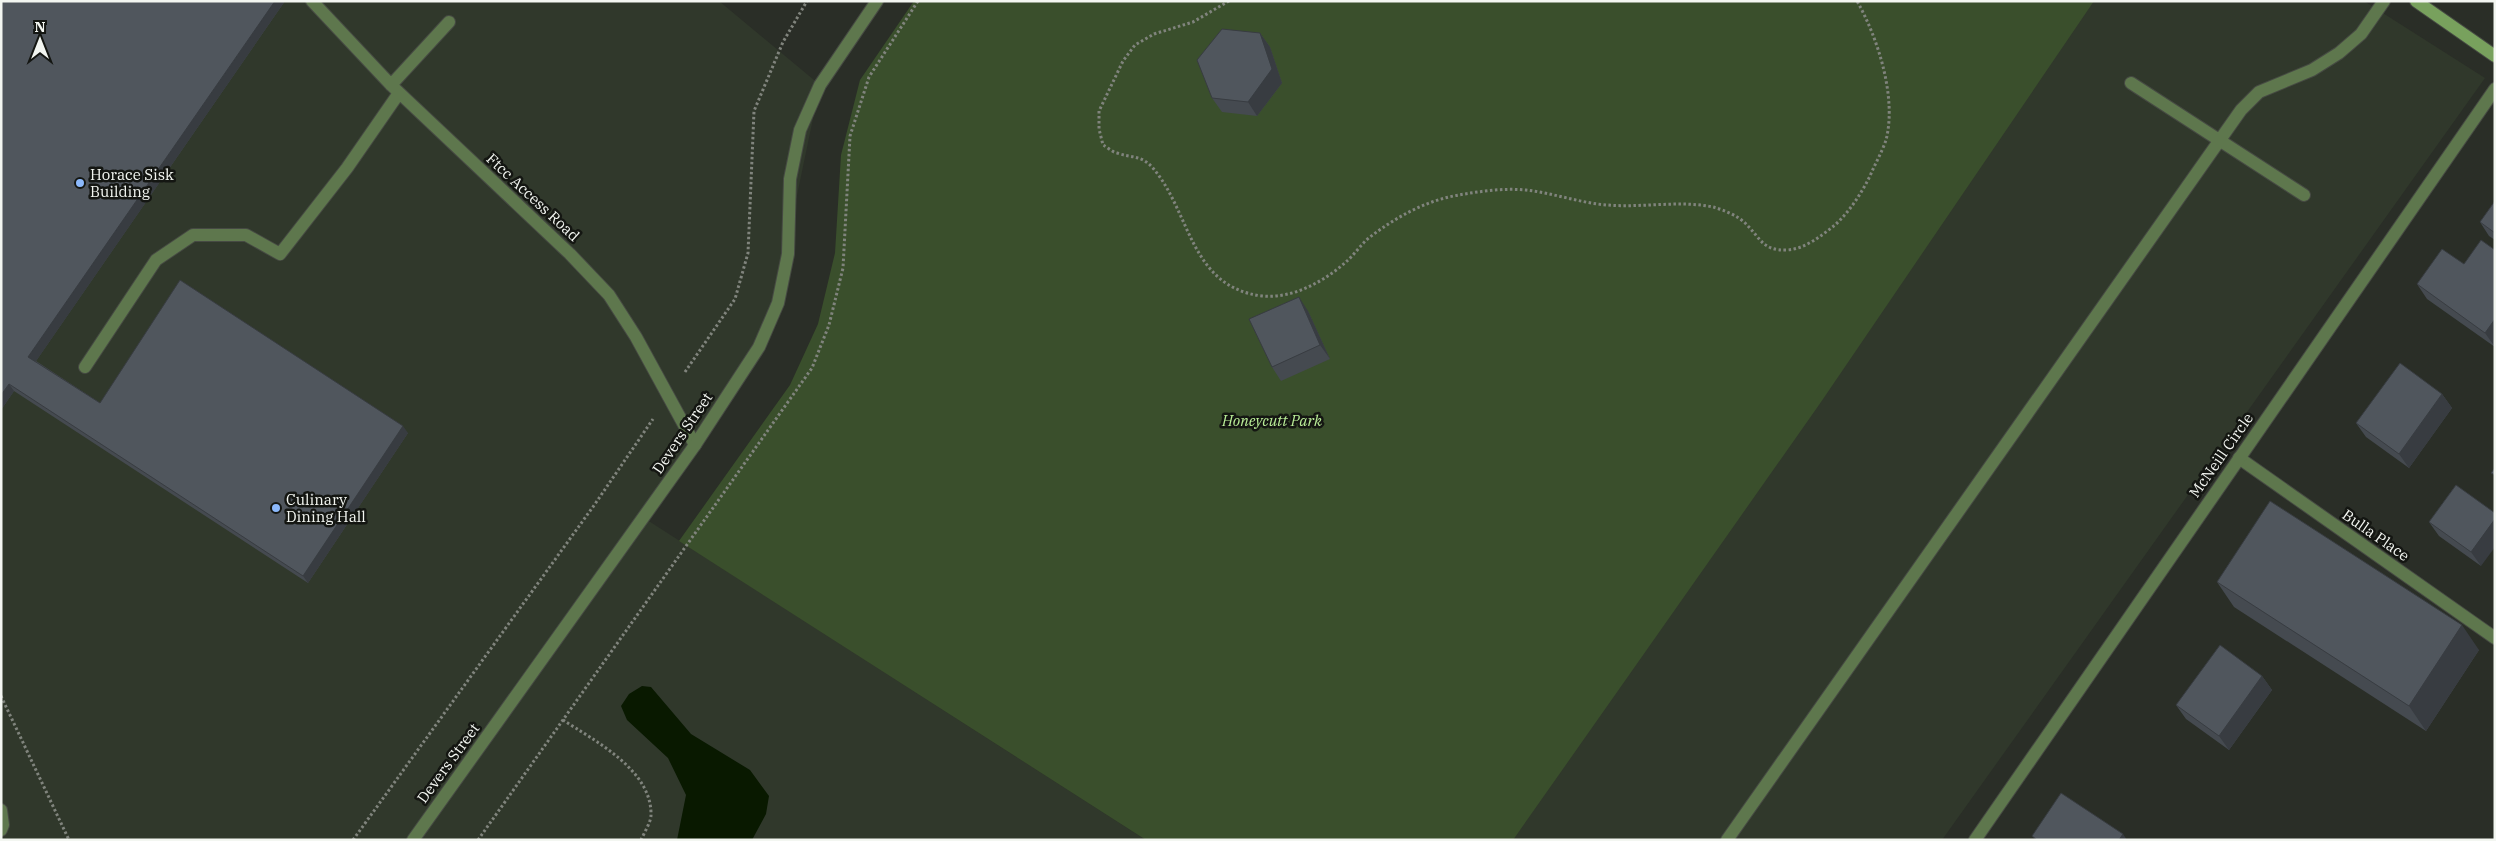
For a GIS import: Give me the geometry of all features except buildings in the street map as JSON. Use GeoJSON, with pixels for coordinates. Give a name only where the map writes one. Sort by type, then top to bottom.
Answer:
{"type":"FeatureCollection","features":[{"type":"Feature","properties":{"kind":"main road"},"geometry":{"type":"LineString","coordinates":[[2416,1],[2495,56]]}},
{"type":"Feature","properties":{"kind":"street","name":"Ftcc Access Road"},"geometry":{"type":"LineString","coordinates":[[312,1],[395,89],[570,254],[609,295],[636,337],[695,445]]}},
{"type":"Feature","properties":{"kind":"street","name":"Devers Street"},"geometry":{"type":"LineString","coordinates":[[413,840],[695,445],[759,348],[778,303],[788,254],[790,179],[800,130],[820,85],[877,1]]}},
{"type":"Feature","properties":{"kind":"street"},"geometry":{"type":"LineString","coordinates":[[1727,840],[2241,110],[2259,92],[2312,70],[2339,54],[2361,34],[2384,1]]}},
{"type":"Feature","properties":{"kind":"street"},"geometry":{"type":"LineString","coordinates":[[85,366],[156,260],[193,235],[246,235],[280,254],[347,168],[395,89],[449,22]]}},
{"type":"Feature","properties":{"kind":"street"},"geometry":{"type":"LineString","coordinates":[[2131,83],[2304,195]]}},
{"type":"Feature","properties":{"kind":"street","name":"McNeill Circle"},"geometry":{"type":"LineString","coordinates":[[1974,840],[2495,89]]}},
{"type":"Feature","properties":{"kind":"street","name":"Bulla Place"},"geometry":{"type":"LineString","coordinates":[[2239,458],[2495,638]]}},
{"type":"Feature","properties":{"kind":"street"},"geometry":{"type":"LineString","coordinates":[[1,810],[3,824],[1,830]]}},
{"type":"Feature","properties":{"kind":"path"},"geometry":{"type":"LineString","coordinates":[[353,840],[596,504],[735,298],[748,253],[754,111],[783,42],[807,1]]}},
{"type":"Feature","properties":{"kind":"path"},"geometry":{"type":"LineString","coordinates":[[1229,1],[1193,22],[1154,34],[1135,45],[1123,61],[1098,111],[1098,129],[1103,145],[1118,154],[1138,156],[1150,166],[1166,186],[1202,260],[1217,276],[1238,290],[1264,296],[1295,292],[1325,280],[1349,260],[1367,240],[1391,222],[1418,207],[1454,195],[1491,190],[1525,190],[1610,206],[1677,205],[1712,207],[1733,215],[1747,224],[1756,238],[1769,248],[1786,250],[1801,247],[1821,236],[1844,217],[1862,192],[1886,139],[1888,115],[1886,80],[1875,42],[1857,1]]}},
{"type":"Feature","properties":{"kind":"path"},"geometry":{"type":"LineString","coordinates":[[1,696],[68,840]]}},
{"type":"Feature","properties":{"kind":"path"},"geometry":{"type":"LineString","coordinates":[[563,720],[608,749],[643,782],[651,815],[641,840]]}},
{"type":"Feature","properties":{"kind":"shaded area"},"geometry":{"type":"Polygon","coordinates":[[[1,1],[719,1],[820,85],[770,325],[644,518],[1146,840],[1,840],[1,1]]]}},
{"type":"Feature","properties":{"kind":"shaded area"},"geometry":{"type":"Polygon","coordinates":[[[2093,1],[2364,1],[2485,78],[1942,840],[1512,840],[2093,1]]]}},
{"type":"Feature","properties":{"kind":"shaded area"},"geometry":{"type":"Polygon","coordinates":[[[642,686],[651,687],[691,734],[750,770],[769,796],[766,814],[752,840],[677,840],[686,795],[668,758],[627,720],[621,706],[629,694],[642,686]]]}},
{"type":"Feature","properties":{"kind":"green space","name":"Honeycutt Park"},"geometry":{"type":"Polygon","coordinates":[[[914,1],[2094,1],[1821,402],[1513,840],[1146,840],[679,541],[790,385],[818,324],[835,253],[841,155],[860,80],[914,1]]]}},
{"type":"Feature","properties":{"kind":"place","name":"Horace Sisk Building"},"geometry":{"type":"Point","coordinates":[80,183]}},
{"type":"Feature","properties":{"kind":"place","name":"Culinary Dining Hall"},"geometry":{"type":"Point","coordinates":[276,508]}}]}
